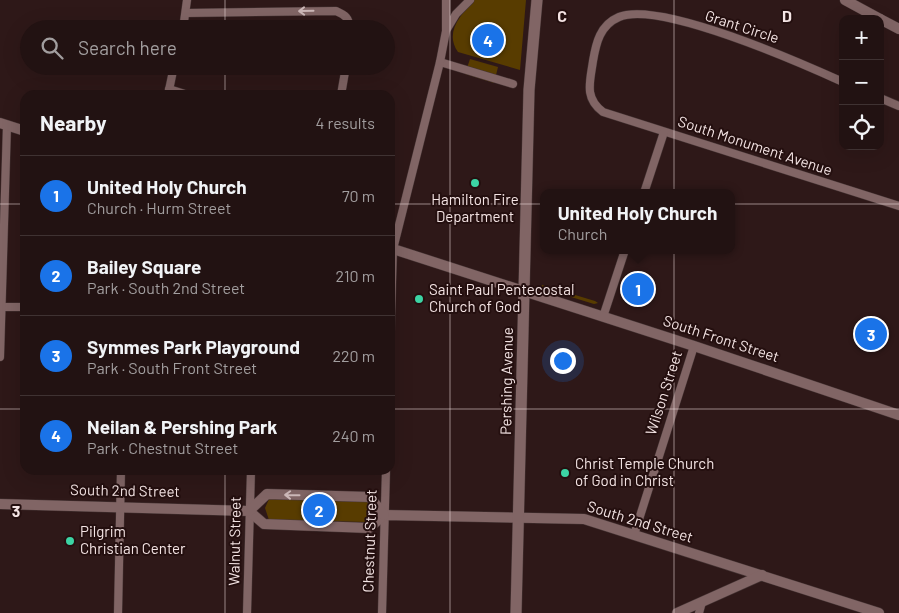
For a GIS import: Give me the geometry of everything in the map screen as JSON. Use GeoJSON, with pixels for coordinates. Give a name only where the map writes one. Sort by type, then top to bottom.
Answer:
{"type":"FeatureCollection","features":[{"type":"Feature","properties":{"kind":"main road","name":"Pershing Avenue"},"geometry":{"type":"LineString","coordinates":[[516,613],[529,90],[537,0]]}},
{"type":"Feature","properties":{"kind":"street"},"geometry":{"type":"LineString","coordinates":[[184,20],[187,0]]}},
{"type":"Feature","properties":{"kind":"street"},"geometry":{"type":"LineString","coordinates":[[395,236],[440,62],[446,31],[446,0]]}},
{"type":"Feature","properties":{"kind":"street"},"geometry":{"type":"LineString","coordinates":[[446,31],[456,14],[470,0]]}},
{"type":"Feature","properties":{"kind":"street"},"geometry":{"type":"LineString","coordinates":[[845,0],[873,15]]}},
{"type":"Feature","properties":{"kind":"street"},"geometry":{"type":"LineString","coordinates":[[186,14],[336,11],[345,15],[347,20]]}},
{"type":"Feature","properties":{"kind":"street","name":"Grant Circle"},"geometry":{"type":"LineString","coordinates":[[603,112],[595,106],[589,90],[596,46],[600,34],[608,24],[628,14],[645,14],[759,45],[839,80]]}},
{"type":"Feature","properties":{"kind":"street"},"geometry":{"type":"LineString","coordinates":[[884,21],[899,29]]}},
{"type":"Feature","properties":{"kind":"street"},"geometry":{"type":"LineString","coordinates":[[440,62],[513,84]]}},
{"type":"Feature","properties":{"kind":"street"},"geometry":{"type":"LineString","coordinates":[[168,90],[172,75]]}},
{"type":"Feature","properties":{"kind":"street"},"geometry":{"type":"LineString","coordinates":[[342,90],[344,75]]}},
{"type":"Feature","properties":{"kind":"street"},"geometry":{"type":"LineString","coordinates":[[884,100],[899,106]]}},
{"type":"Feature","properties":{"kind":"street","name":"South Monument Avenue"},"geometry":{"type":"LineString","coordinates":[[603,112],[899,206]]}},
{"type":"Feature","properties":{"kind":"street"},"geometry":{"type":"LineString","coordinates":[[0,357],[4,124],[20,129]]}},
{"type":"Feature","properties":{"kind":"street"},"geometry":{"type":"LineString","coordinates":[[645,189],[664,132]]}},
{"type":"Feature","properties":{"kind":"street","name":"South Front Street"},"geometry":{"type":"LineString","coordinates":[[395,249],[899,415]]}},
{"type":"Feature","properties":{"kind":"street"},"geometry":{"type":"LineString","coordinates":[[603,317],[624,254]]}},
{"type":"Feature","properties":{"kind":"street"},"geometry":{"type":"LineString","coordinates":[[1,307],[20,307]]}},
{"type":"Feature","properties":{"kind":"street","name":"Wilson Street"},"geometry":{"type":"LineString","coordinates":[[634,535],[694,346]]}},
{"type":"Feature","properties":{"kind":"street"},"geometry":{"type":"LineString","coordinates":[[118,613],[121,475]]}},
{"type":"Feature","properties":{"kind":"street","name":"Walnut Street"},"geometry":{"type":"LineString","coordinates":[[247,613],[251,475]]}},
{"type":"Feature","properties":{"kind":"street","name":"Chestnut Street"},"geometry":{"type":"LineString","coordinates":[[382,613],[386,475]]}},
{"type":"Feature","properties":{"kind":"street"},"geometry":{"type":"LineString","coordinates":[[267,494],[370,498],[384,515],[368,528],[264,524],[249,511],[267,494]]}},
{"type":"Feature","properties":{"kind":"street","name":"South 2nd Street"},"geometry":{"type":"LineString","coordinates":[[0,504],[249,511]]}},
{"type":"Feature","properties":{"kind":"street","name":"South 2nd Street"},"geometry":{"type":"LineString","coordinates":[[384,515],[584,519],[879,613]]}},
{"type":"Feature","properties":{"kind":"street"},"geometry":{"type":"LineString","coordinates":[[677,613],[762,575]]}},
{"type":"Feature","properties":{"kind":"street"},"geometry":{"type":"LineString","coordinates":[[699,613],[702,602]]}},
{"type":"Feature","properties":{"kind":"shaded area"},"geometry":{"type":"Polygon","coordinates":[[[474,0],[526,0],[520,70],[458,52],[454,45],[453,31],[474,0]]]}},
{"type":"Feature","properties":{"kind":"shaded area"},"geometry":{"type":"Polygon","coordinates":[[[470,59],[498,67],[494,83],[465,74],[470,59]]]}},
{"type":"Feature","properties":{"kind":"shaded area"},"geometry":{"type":"Polygon","coordinates":[[[542,285],[598,303],[594,304],[545,289],[541,287],[542,285]]]}},
{"type":"Feature","properties":{"kind":"shaded area"},"geometry":{"type":"Polygon","coordinates":[[[269,499],[368,500],[373,511],[368,522],[269,520],[265,508],[269,499]]]}},
{"type":"Feature","properties":{"kind":"place","name":"Neilan & Pershing Park"},"geometry":{"type":"Point","coordinates":[488,40]}},
{"type":"Feature","properties":{"kind":"place","name":"Hamilton Fire Department"},"geometry":{"type":"Point","coordinates":[475,183]}},
{"type":"Feature","properties":{"kind":"place","name":"United Holy Church"},"geometry":{"type":"Point","coordinates":[638,289]}},
{"type":"Feature","properties":{"kind":"place","name":"Saint Paul Pentecostal Church of God"},"geometry":{"type":"Point","coordinates":[419,299]}},
{"type":"Feature","properties":{"kind":"place","name":"Symmes Park Playground"},"geometry":{"type":"Point","coordinates":[871,334]}},
{"type":"Feature","properties":{"kind":"place","name":"Christ Temple Church of God in Christ"},"geometry":{"type":"Point","coordinates":[565,473]}},
{"type":"Feature","properties":{"kind":"place","name":"Bailey Square"},"geometry":{"type":"Point","coordinates":[319,510]}},
{"type":"Feature","properties":{"kind":"place","name":"Pilgrim Christian Center"},"geometry":{"type":"Point","coordinates":[70,541]}}]}
